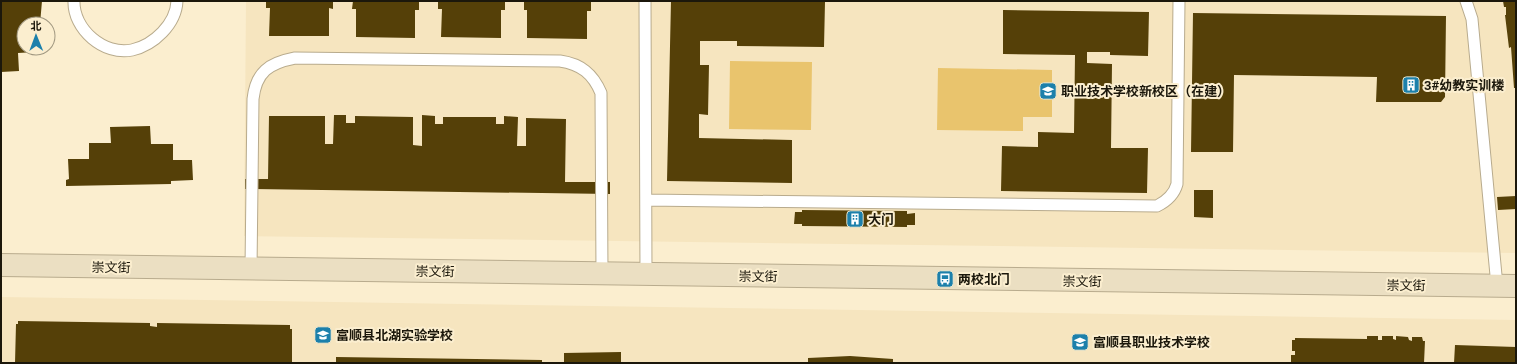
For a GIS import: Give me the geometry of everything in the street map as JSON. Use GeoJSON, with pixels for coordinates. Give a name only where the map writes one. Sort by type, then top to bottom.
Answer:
{"type":"FeatureCollection","features":[{"type":"Feature","properties":{"kind":"street","name":"崇文街"},"geometry":{"type":"LineString","coordinates":[[1,265],[1507,286]]}},
{"type":"Feature","properties":{"kind":"lane"},"geometry":{"type":"LineString","coordinates":[[74,1],[76,16],[85,32],[98,43],[115,48],[131,50],[148,44],[162,32],[172,19],[177,1]]}},
{"type":"Feature","properties":{"kind":"lane"},"geometry":{"type":"LineString","coordinates":[[645,1],[646,274]]}},
{"type":"Feature","properties":{"kind":"lane"},"geometry":{"type":"LineString","coordinates":[[646,200],[1157,206],[1167,200],[1175,191],[1178,175],[1179,1]]}},
{"type":"Feature","properties":{"kind":"lane"},"geometry":{"type":"LineString","coordinates":[[1466,1],[1472,19],[1507,286]]}},
{"type":"Feature","properties":{"kind":"lane"},"geometry":{"type":"LineString","coordinates":[[251,269],[253,100],[257,81],[268,67],[295,58],[560,61],[570,62],[585,70],[597,84],[601,92],[602,274]]}},
{"type":"Feature","properties":{"kind":"shaded area","name":"职业技术学校新校区（在建）"},"geometry":{"type":"Polygon","coordinates":[[[246,1],[1516,1],[1516,253],[244,236],[246,1]]]}},
{"type":"Feature","properties":{"kind":"shaded area"},"geometry":{"type":"Polygon","coordinates":[[[730,61],[812,62],[811,130],[729,129],[730,61]]]}},
{"type":"Feature","properties":{"kind":"shaded area"},"geometry":{"type":"Polygon","coordinates":[[[938,68],[1052,70],[1052,117],[1023,117],[1023,131],[937,130],[938,68]]]}},
{"type":"Feature","properties":{"kind":"shaded area"},"geometry":{"type":"Polygon","coordinates":[[[1,297],[1516,320],[1516,363],[1,363],[1,297]]]}},
{"type":"Feature","properties":{"kind":"building"},"geometry":{"type":"Polygon","coordinates":[[[1,1],[42,1],[41,16],[16,16],[16,56],[18,56],[19,71],[1,72],[1,1]]]}},
{"type":"Feature","properties":{"kind":"building"},"geometry":{"type":"Polygon","coordinates":[[[266,1],[333,1],[333,9],[329,8],[329,36],[269,36],[270,8],[266,8],[266,1]]]}},
{"type":"Feature","properties":{"kind":"building"},"geometry":{"type":"Polygon","coordinates":[[[353,1],[419,1],[419,10],[415,10],[415,38],[356,37],[356,9],[352,9],[353,1]]]}},
{"type":"Feature","properties":{"kind":"building"},"geometry":{"type":"Polygon","coordinates":[[[438,1],[505,1],[505,10],[501,10],[501,38],[441,37],[442,9],[438,9],[438,1]]]}},
{"type":"Feature","properties":{"kind":"building"},"geometry":{"type":"Polygon","coordinates":[[[524,1],[591,1],[591,11],[587,11],[587,39],[527,38],[527,10],[524,10],[524,1]]]}},
{"type":"Feature","properties":{"kind":"building"},"geometry":{"type":"Polygon","coordinates":[[[671,1],[825,2],[824,47],[737,46],[737,41],[700,41],[700,65],[709,65],[708,115],[699,114],[699,138],[792,140],[792,183],[667,181],[671,1]]]}},
{"type":"Feature","properties":{"kind":"building"},"geometry":{"type":"Polygon","coordinates":[[[1503,1],[1516,1],[1516,88],[1514,88],[1511,47],[1509,48],[1505,15],[1506,7],[1504,7],[1503,1]]]}},
{"type":"Feature","properties":{"kind":"building"},"geometry":{"type":"Polygon","coordinates":[[[1003,10],[1149,12],[1148,56],[1110,55],[1110,52],[1087,52],[1087,63],[1112,64],[1111,148],[1148,148],[1147,193],[1001,191],[1002,146],[1038,147],[1038,132],[1074,133],[1075,55],[1003,54],[1003,10]]]}},
{"type":"Feature","properties":{"kind":"building","name":"3#幼教实训楼"},"geometry":{"type":"Polygon","coordinates":[[[1193,13],[1446,16],[1445,97],[1441,102],[1376,102],[1377,77],[1234,75],[1233,152],[1191,152],[1193,13]]]}},
{"type":"Feature","properties":{"kind":"building"},"geometry":{"type":"Polygon","coordinates":[[[334,115],[346,115],[346,123],[355,123],[355,116],[413,117],[413,145],[422,146],[422,115],[435,116],[435,124],[443,124],[443,117],[496,117],[496,124],[504,124],[504,116],[518,117],[517,146],[526,146],[526,118],[566,119],[565,182],[610,182],[610,194],[245,189],[245,179],[268,179],[269,116],[325,116],[325,144],[333,144],[334,115]]]}},
{"type":"Feature","properties":{"kind":"building"},"geometry":{"type":"Polygon","coordinates":[[[150,126],[151,144],[173,144],[173,160],[192,160],[193,180],[171,181],[171,184],[66,186],[66,180],[69,179],[68,159],[89,159],[89,143],[111,143],[110,127],[150,126]]]}},
{"type":"Feature","properties":{"kind":"building"},"geometry":{"type":"Polygon","coordinates":[[[1194,190],[1213,190],[1213,218],[1194,217],[1194,190]]]}},
{"type":"Feature","properties":{"kind":"building"},"geometry":{"type":"Polygon","coordinates":[[[1516,196],[1516,209],[1498,210],[1497,197],[1516,196]]]}},
{"type":"Feature","properties":{"kind":"building","name":"大门"},"geometry":{"type":"Polygon","coordinates":[[[802,210],[907,211],[907,214],[915,213],[915,225],[907,225],[907,227],[802,226],[802,224],[794,224],[795,212],[802,212],[802,210]]]}},
{"type":"Feature","properties":{"kind":"building"},"geometry":{"type":"Polygon","coordinates":[[[18,321],[150,323],[150,326],[157,327],[157,323],[290,325],[290,329],[292,329],[292,363],[15,363],[16,324],[18,324],[18,321]]]}},
{"type":"Feature","properties":{"kind":"building"},"geometry":{"type":"Polygon","coordinates":[[[1367,336],[1378,336],[1378,340],[1382,340],[1382,336],[1393,336],[1393,339],[1396,340],[1396,336],[1408,337],[1409,340],[1412,341],[1412,337],[1422,337],[1423,341],[1425,341],[1424,363],[1291,363],[1291,355],[1295,355],[1295,351],[1292,351],[1292,340],[1295,340],[1295,338],[1367,339],[1367,336]]]}},
{"type":"Feature","properties":{"kind":"building"},"geometry":{"type":"Polygon","coordinates":[[[1455,345],[1516,347],[1516,363],[1454,363],[1455,345]]]}},
{"type":"Feature","properties":{"kind":"building"},"geometry":{"type":"Polygon","coordinates":[[[621,352],[621,363],[564,363],[564,353],[621,352]]]}},
{"type":"Feature","properties":{"kind":"building"},"geometry":{"type":"Polygon","coordinates":[[[850,356],[893,359],[893,363],[808,363],[808,358],[850,356]]]}},
{"type":"Feature","properties":{"kind":"building"},"geometry":{"type":"Polygon","coordinates":[[[336,357],[542,360],[542,363],[336,363],[336,357]]]}},
{"type":"Feature","properties":{"kind":"place","name":"3#幼教实训楼"},"geometry":{"type":"Point","coordinates":[1411,85]}},
{"type":"Feature","properties":{"kind":"place","name":"职业技术学校新校区（在建）"},"geometry":{"type":"Point","coordinates":[1048,91]}},
{"type":"Feature","properties":{"kind":"place","name":"大门"},"geometry":{"type":"Point","coordinates":[855,219]}},
{"type":"Feature","properties":{"kind":"place","name":"两校北门"},"geometry":{"type":"Point","coordinates":[945,279]}},
{"type":"Feature","properties":{"kind":"place","name":"富顺县北湖实验学校"},"geometry":{"type":"Point","coordinates":[323,335]}},
{"type":"Feature","properties":{"kind":"place","name":"富顺县职业技术学校"},"geometry":{"type":"Point","coordinates":[1080,342]}}]}
